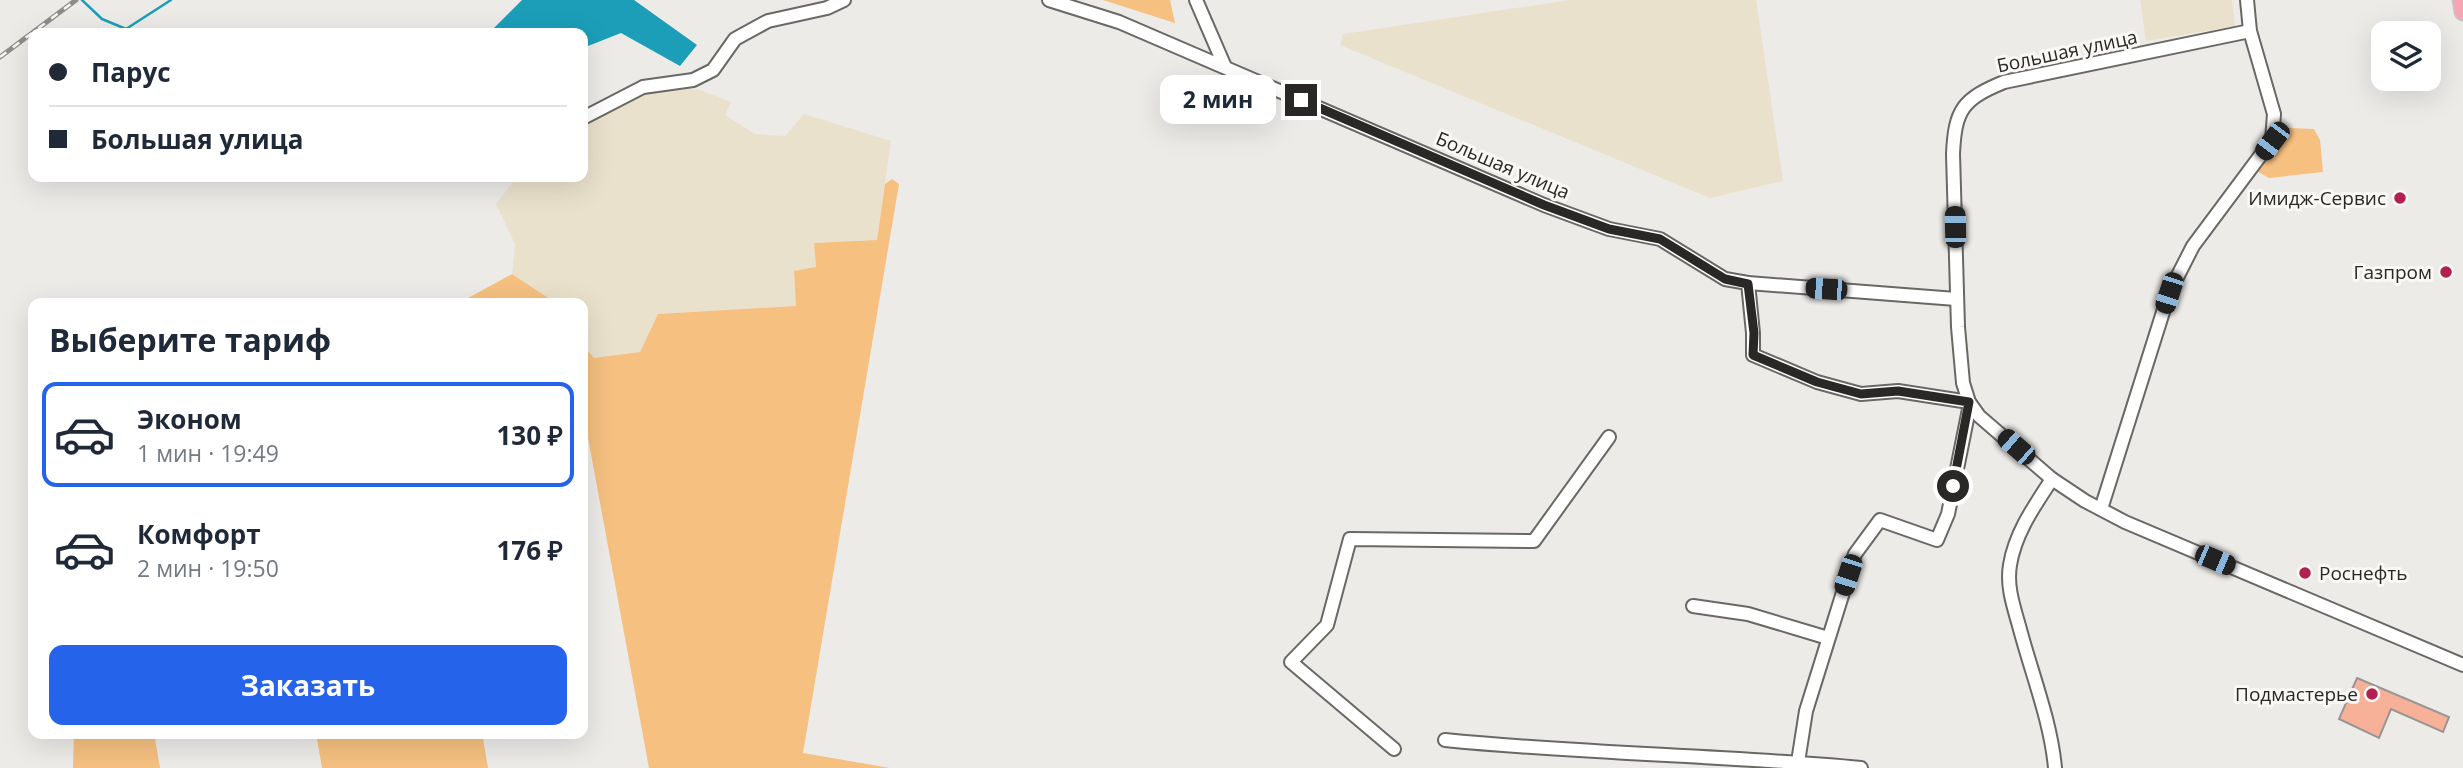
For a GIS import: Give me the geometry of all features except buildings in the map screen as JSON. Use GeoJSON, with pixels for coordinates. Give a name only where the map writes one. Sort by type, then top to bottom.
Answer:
{"type":"FeatureCollection","features":[{"type":"Feature","properties":{"kind":"main road"},"geometry":{"type":"LineString","coordinates":[[2461,0],[2463,12]]}},
{"type":"Feature","properties":{"kind":"street"},"geometry":{"type":"LineString","coordinates":[[588,115],[643,87],[693,80],[713,70],[735,39],[768,22],[827,8],[844,0]]}},
{"type":"Feature","properties":{"kind":"street","name":"Большая улица"},"geometry":{"type":"LineString","coordinates":[[1049,0],[1119,22],[1544,205],[1609,229],[1660,239],[1725,279],[1748,284],[1956,299]]}},
{"type":"Feature","properties":{"kind":"street"},"geometry":{"type":"LineString","coordinates":[[1196,0],[1225,67]]}},
{"type":"Feature","properties":{"kind":"street"},"geometry":{"type":"LineString","coordinates":[[2101,509],[2169,293],[2193,246],[2272,141],[2274,114],[2250,31],[2247,0]]}},
{"type":"Feature","properties":{"kind":"street","name":"Большая улица"},"geometry":{"type":"LineString","coordinates":[[1969,403],[1963,383],[1956,299],[1954,129],[1964,106],[1978,93],[2004,82],[2250,31]]}},
{"type":"Feature","properties":{"kind":"street"},"geometry":{"type":"LineString","coordinates":[[1748,284],[1754,333],[1753,355],[1817,382],[1861,394],[1898,391],[1969,403],[1979,416],[2052,479],[2124,522],[2463,664]]}},
{"type":"Feature","properties":{"kind":"street"},"geometry":{"type":"LineString","coordinates":[[1798,762],[1806,710],[1855,554],[1880,520],[1937,540],[1948,514],[1969,403]]}},
{"type":"Feature","properties":{"kind":"street"},"geometry":{"type":"LineString","coordinates":[[1394,749],[1290,662],[1327,625],[1350,539],[1534,541],[1609,437]]}},
{"type":"Feature","properties":{"kind":"street"},"geometry":{"type":"LineString","coordinates":[[2052,479],[2031,511],[2016,544],[2010,565],[2009,591],[2050,739],[2055,768]]}},
{"type":"Feature","properties":{"kind":"street"},"geometry":{"type":"LineString","coordinates":[[1693,606],[1748,614],[1828,638]]}},
{"type":"Feature","properties":{"kind":"street"},"geometry":{"type":"LineString","coordinates":[[1445,740],[1544,750],[1798,762],[1861,768]]}},
{"type":"Feature","properties":{"kind":"shaded area"},"geometry":{"type":"Polygon","coordinates":[[[1103,0],[1170,0],[1175,23],[1103,0]]]}},
{"type":"Feature","properties":{"kind":"shaded area"},"geometry":{"type":"Polygon","coordinates":[[[1570,0],[1756,0],[1783,181],[1710,198],[1340,45],[1343,34],[1570,0]]]}},
{"type":"Feature","properties":{"kind":"shaded area"},"geometry":{"type":"Polygon","coordinates":[[[2140,0],[2232,0],[2235,26],[2146,41],[2140,0]]]}},
{"type":"Feature","properties":{"kind":"shaded area"},"geometry":{"type":"Polygon","coordinates":[[[674,87],[700,90],[731,102],[725,115],[755,134],[785,136],[804,114],[891,141],[877,240],[814,243],[816,268],[794,271],[796,306],[658,314],[640,352],[594,358],[588,351],[588,298],[548,298],[512,274],[515,244],[496,204],[513,182],[588,182],[588,119],[654,89],[674,87]]]}},
{"type":"Feature","properties":{"kind":"shaded area"},"geometry":{"type":"Polygon","coordinates":[[[2289,128],[2314,129],[2320,140],[2323,172],[2269,178],[2255,170],[2278,131],[2289,128]]]}},
{"type":"Feature","properties":{"kind":"shaded area"},"geometry":{"type":"Polygon","coordinates":[[[892,179],[899,184],[803,753],[890,768],[649,768],[588,438],[588,351],[594,358],[640,352],[658,314],[796,306],[794,271],[816,267],[814,243],[877,240],[885,184],[892,179]]]}},
{"type":"Feature","properties":{"kind":"shaded area"},"geometry":{"type":"Polygon","coordinates":[[[512,274],[548,298],[468,298],[512,274]]]}},
{"type":"Feature","properties":{"kind":"shaded area"},"geometry":{"type":"Polygon","coordinates":[[[74,739],[155,739],[160,768],[73,768],[74,739]]]}},
{"type":"Feature","properties":{"kind":"shaded area"},"geometry":{"type":"Polygon","coordinates":[[[317,739],[483,739],[488,768],[322,768],[317,739]]]}},
{"type":"Feature","properties":{"kind":"water"},"geometry":{"type":"Polygon","coordinates":[[[522,0],[634,0],[697,45],[680,66],[621,33],[588,46],[588,28],[494,28],[522,0]]]}},
{"type":"Feature","properties":{"kind":"waterway"},"geometry":{"type":"LineString","coordinates":[[82,0],[102,19],[124,28]]}},
{"type":"Feature","properties":{"kind":"waterway"},"geometry":{"type":"LineString","coordinates":[[128,28],[171,0]]}},
{"type":"Feature","properties":{"kind":"railway"},"geometry":{"type":"LineString","coordinates":[[39,28],[76,0]]}},
{"type":"Feature","properties":{"kind":"railway"},"geometry":{"type":"LineString","coordinates":[[0,57],[28,36]]}},
{"type":"Feature","properties":{"kind":"place","name":"Имидж-Сервис"},"geometry":{"type":"Point","coordinates":[2400,198]}},
{"type":"Feature","properties":{"kind":"place","name":"Газпром"},"geometry":{"type":"Point","coordinates":[2446,272]}},
{"type":"Feature","properties":{"kind":"place","name":"Роснефть"},"geometry":{"type":"Point","coordinates":[2305,573]}},
{"type":"Feature","properties":{"kind":"place","name":"Подмастерье"},"geometry":{"type":"Point","coordinates":[2372,694]}},
{"type":"Feature","properties":{"kind":"route"},"geometry":{"type":"LineString","coordinates":[[1301,100],[1544,205],[1609,229],[1660,239],[1725,279],[1748,284],[1754,333],[1753,355],[1817,382],[1861,394],[1898,391],[1969,402],[1953,486]]}}]}
